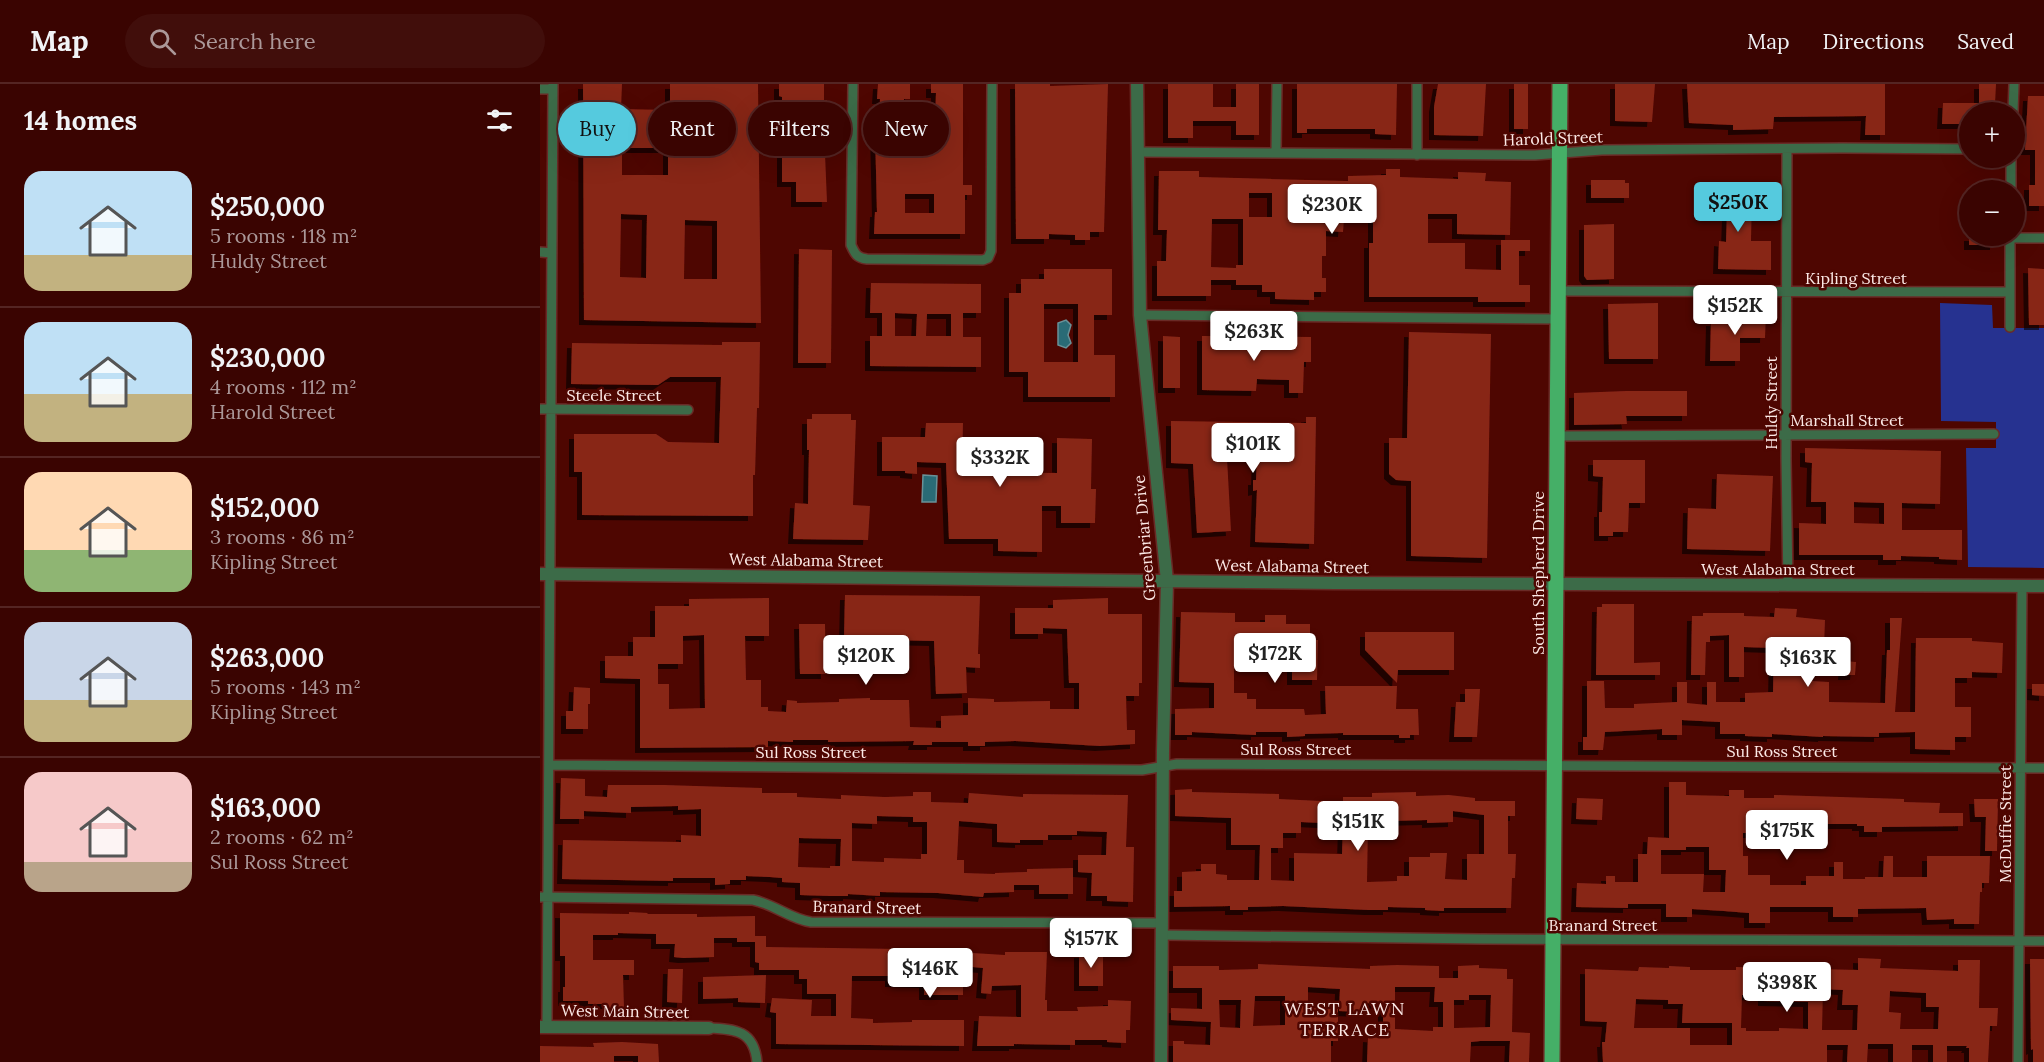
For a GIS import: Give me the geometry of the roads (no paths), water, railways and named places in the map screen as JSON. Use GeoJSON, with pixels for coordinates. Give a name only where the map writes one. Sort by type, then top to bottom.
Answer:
{"type":"FeatureCollection","features":[{"type":"Feature","properties":{"kind":"main road","name":"South Shepherd Drive"},"geometry":{"type":"LineString","coordinates":[[1552,1062],[1560,84]]}},
{"type":"Feature","properties":{"kind":"street"},"geometry":{"type":"LineString","coordinates":[[853,84],[851,245],[854,253],[859,258],[867,259],[983,260],[988,258],[991,251],[992,84]]}},
{"type":"Feature","properties":{"kind":"street","name":"Greenbriar Drive"},"geometry":{"type":"LineString","coordinates":[[1137,84],[1140,315],[1167,581],[1161,1062]]}},
{"type":"Feature","properties":{"kind":"street"},"geometry":{"type":"LineString","coordinates":[[1276,153],[1277,84]]}},
{"type":"Feature","properties":{"kind":"street"},"geometry":{"type":"LineString","coordinates":[[1417,154],[1418,84]]}},
{"type":"Feature","properties":{"kind":"street"},"geometry":{"type":"LineString","coordinates":[[2013,102],[2014,84]]}},
{"type":"Feature","properties":{"kind":"street"},"geometry":{"type":"LineString","coordinates":[[540,89],[553,86],[551,409],[545,574],[549,765],[543,897],[543,1027]]}},
{"type":"Feature","properties":{"kind":"street","name":"Huldy Street"},"geometry":{"type":"LineString","coordinates":[[1787,149],[1788,586]]}},
{"type":"Feature","properties":{"kind":"street","name":"Harold Street"},"geometry":{"type":"LineString","coordinates":[[1137,152],[1417,154],[1559,153],[1602,150],[1959,149]]}},
{"type":"Feature","properties":{"kind":"street"},"geometry":{"type":"LineString","coordinates":[[2025,237],[2044,238]]}},
{"type":"Feature","properties":{"kind":"street"},"geometry":{"type":"LineString","coordinates":[[2010,246],[2010,327]]}},
{"type":"Feature","properties":{"kind":"street"},"geometry":{"type":"LineString","coordinates":[[540,252],[552,253]]}},
{"type":"Feature","properties":{"kind":"street","name":"Kipling Street"},"geometry":{"type":"LineString","coordinates":[[1558,291],[2010,292]]}},
{"type":"Feature","properties":{"kind":"street"},"geometry":{"type":"LineString","coordinates":[[1140,315],[1558,319]]}},
{"type":"Feature","properties":{"kind":"street","name":"Steele Street"},"geometry":{"type":"LineString","coordinates":[[540,409],[688,410]]}},
{"type":"Feature","properties":{"kind":"street","name":"Marshall Street"},"geometry":{"type":"LineString","coordinates":[[1557,436],[1994,434]]}},
{"type":"Feature","properties":{"kind":"street","name":"West Alabama Street"},"geometry":{"type":"LineString","coordinates":[[545,574],[1556,585],[2044,586]]}},
{"type":"Feature","properties":{"kind":"street","name":"McDuffie Street"},"geometry":{"type":"LineString","coordinates":[[2018,1062],[2022,586]]}},
{"type":"Feature","properties":{"kind":"street","name":"Sul Ross Street"},"geometry":{"type":"LineString","coordinates":[[549,765],[1130,770],[1177,764],[2044,768]]}},
{"type":"Feature","properties":{"kind":"street","name":"Branard Street"},"geometry":{"type":"LineString","coordinates":[[543,897],[753,900],[762,902],[800,921],[811,922],[1554,939],[2044,941]]}},
{"type":"Feature","properties":{"kind":"street","name":"West Main Street"},"geometry":{"type":"LineString","coordinates":[[543,1027],[709,1028]]}},
{"type":"Feature","properties":{"kind":"street"},"geometry":{"type":"LineString","coordinates":[[709,1028],[728,1029],[748,1036],[756,1050],[757,1062]]}},
{"type":"Feature","properties":{"kind":"water"},"geometry":{"type":"Polygon","coordinates":[[[1066,320],[1071,325],[1068,335],[1071,343],[1066,348],[1058,345],[1058,323],[1066,320]]]}},
{"type":"Feature","properties":{"kind":"water"},"geometry":{"type":"Polygon","coordinates":[[[923,475],[937,476],[936,502],[922,502],[923,475]]]}},
{"type":"Feature","properties":{"kind":"district","name":"WEST LAWN TERRACE"},"geometry":{"type":"Point","coordinates":[1345,1018]}}]}
